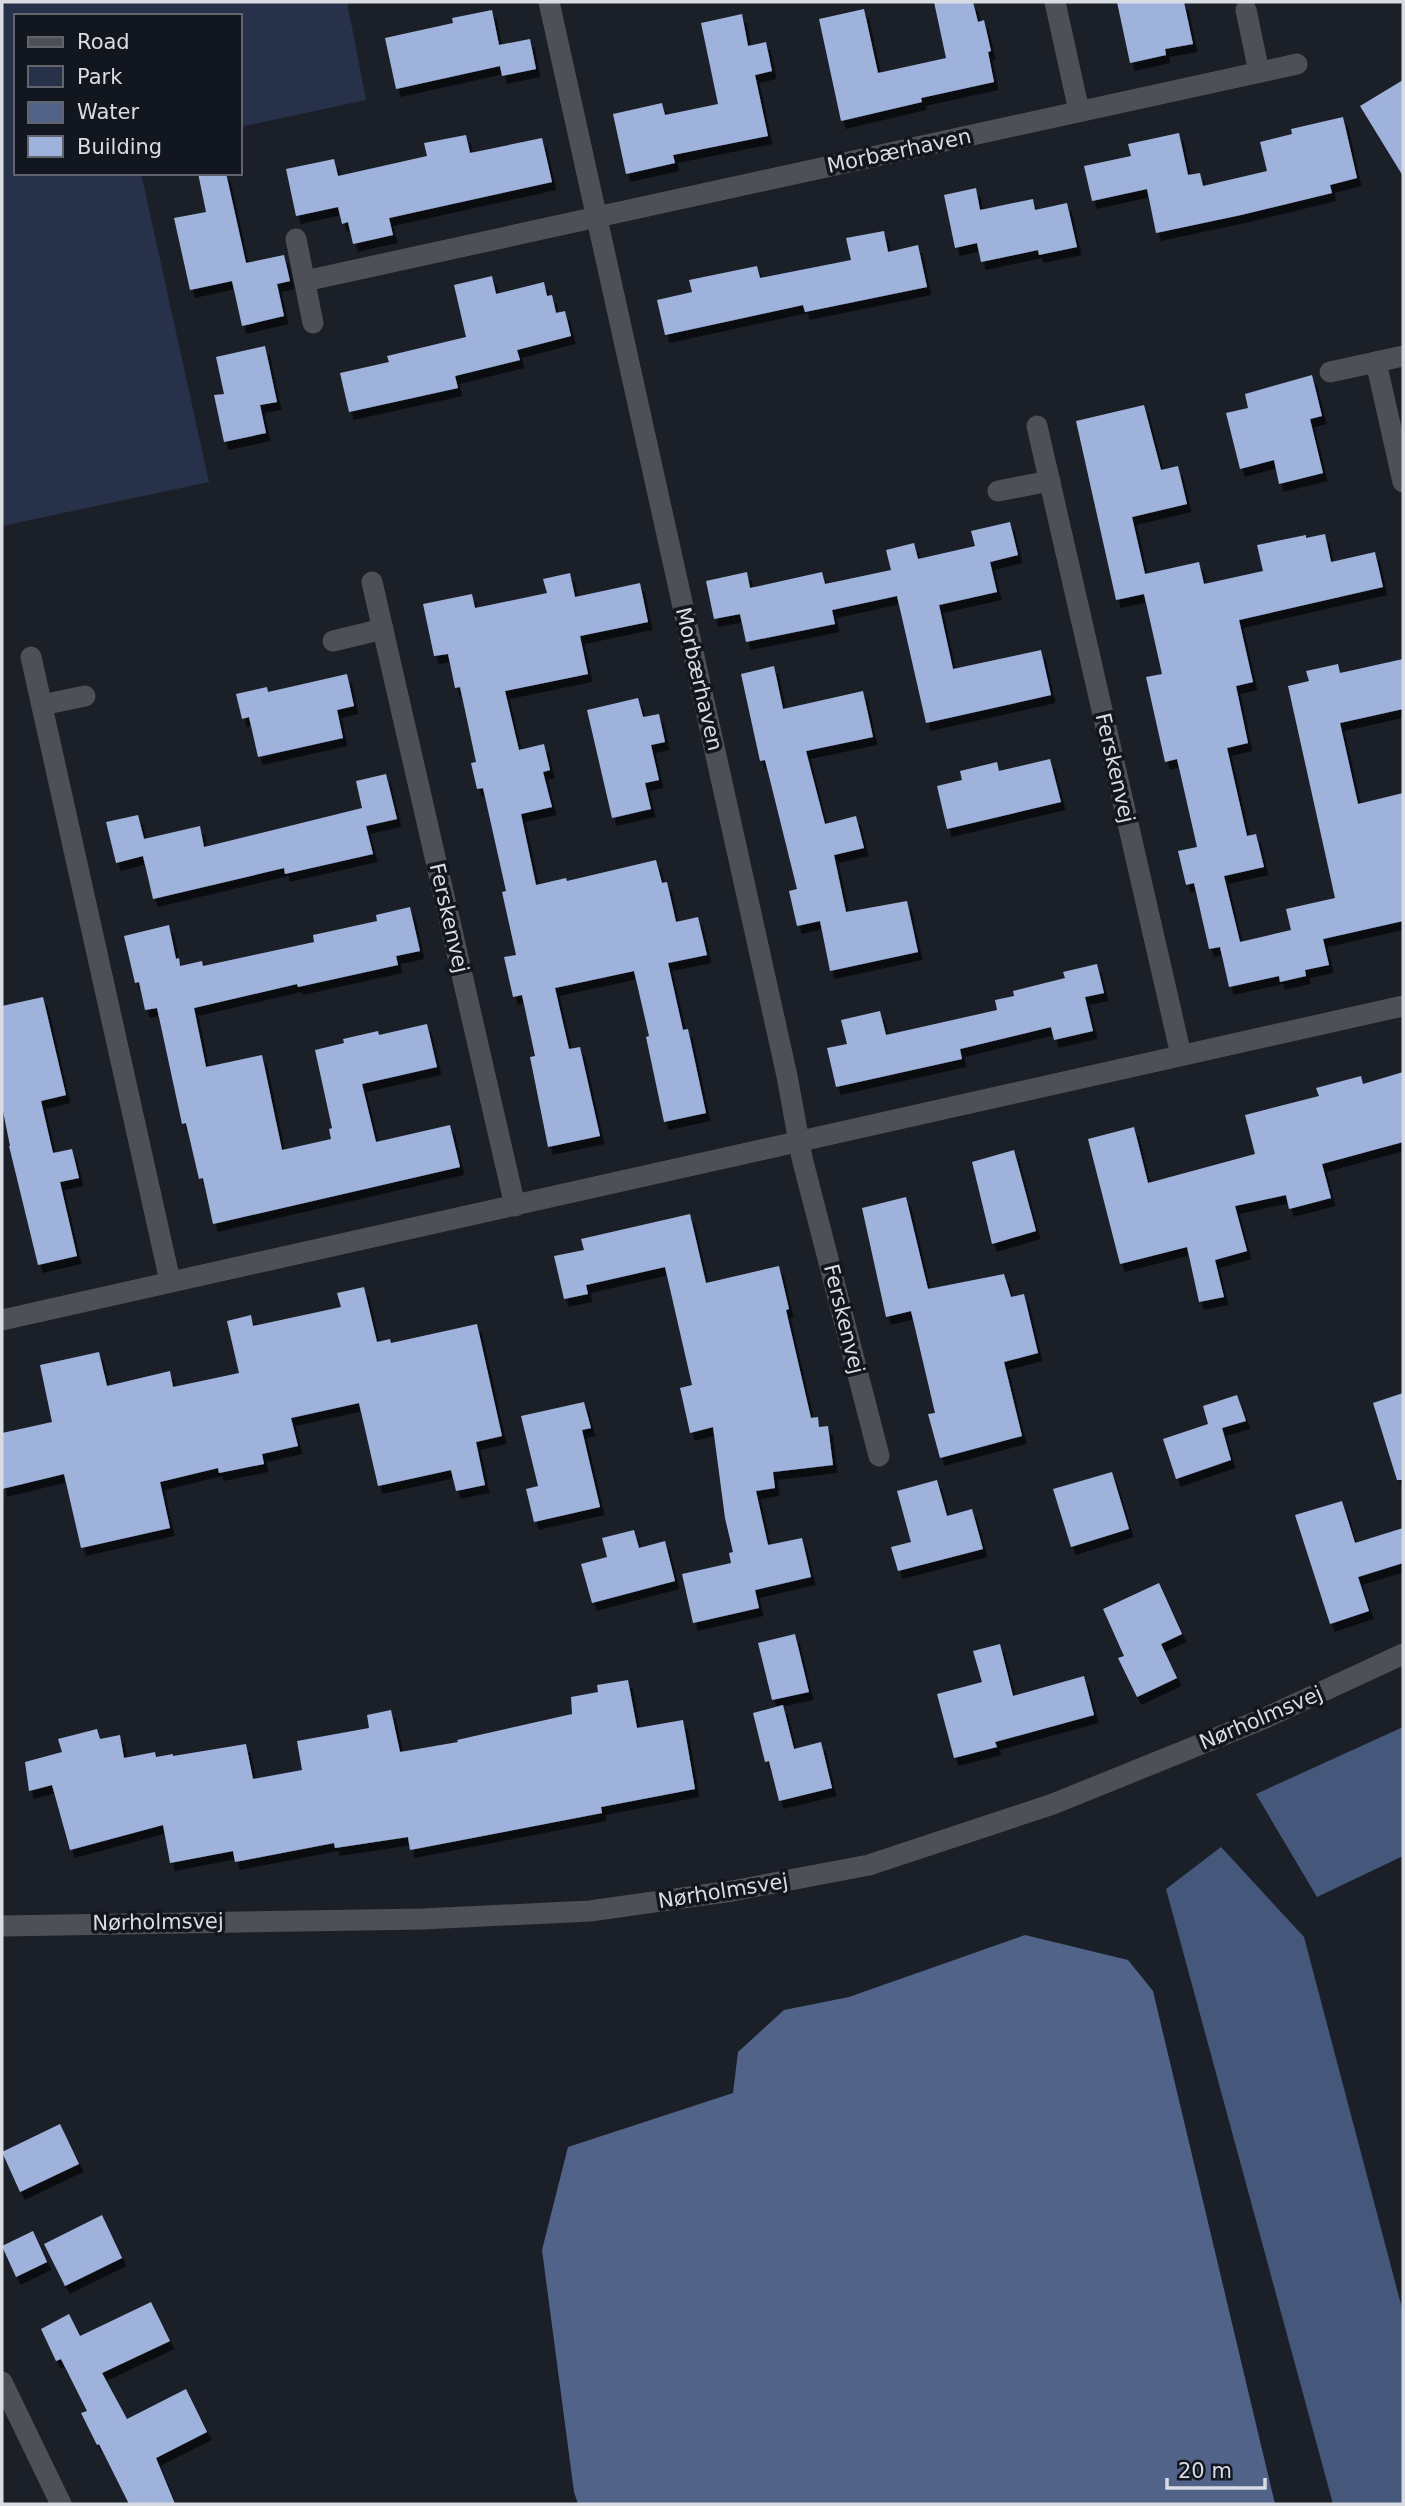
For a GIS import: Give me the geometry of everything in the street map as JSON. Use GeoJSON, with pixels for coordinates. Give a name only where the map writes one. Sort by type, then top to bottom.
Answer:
{"type":"FeatureCollection","features":[{"type":"Feature","properties":{"kind":"street","name":"Morbærhaven"},"geometry":{"type":"LineString","coordinates":[[549,2],[800,1141]]}},
{"type":"Feature","properties":{"kind":"street"},"geometry":{"type":"LineString","coordinates":[[1055,2],[1079,111]]}},
{"type":"Feature","properties":{"kind":"street"},"geometry":{"type":"LineString","coordinates":[[1246,10],[1259,72]]}},
{"type":"Feature","properties":{"kind":"street","name":"Morbærhaven"},"geometry":{"type":"LineString","coordinates":[[305,281],[1297,64]]}},
{"type":"Feature","properties":{"kind":"street"},"geometry":{"type":"LineString","coordinates":[[296,239],[313,323]]}},
{"type":"Feature","properties":{"kind":"street"},"geometry":{"type":"LineString","coordinates":[[1330,372],[1403,356]]}},
{"type":"Feature","properties":{"kind":"street"},"geometry":{"type":"LineString","coordinates":[[1376,362],[1403,482]]}},
{"type":"Feature","properties":{"kind":"street","name":"Ferskenvej"},"geometry":{"type":"LineString","coordinates":[[1037,426],[1181,1055]]}},
{"type":"Feature","properties":{"kind":"street"},"geometry":{"type":"LineString","coordinates":[[999,491],[1049,481]]}},
{"type":"Feature","properties":{"kind":"street","name":"Ferskenvej"},"geometry":{"type":"LineString","coordinates":[[372,582],[515,1206]]}},
{"type":"Feature","properties":{"kind":"street"},"geometry":{"type":"LineString","coordinates":[[332,641],[383,629]]}},
{"type":"Feature","properties":{"kind":"street"},"geometry":{"type":"LineString","coordinates":[[31,657],[170,1281]]}},
{"type":"Feature","properties":{"kind":"street"},"geometry":{"type":"LineString","coordinates":[[42,705],[85,696]]}},
{"type":"Feature","properties":{"kind":"street"},"geometry":{"type":"LineString","coordinates":[[2,1320],[1403,1006]]}},
{"type":"Feature","properties":{"kind":"street","name":"Ferskenvej"},"geometry":{"type":"LineString","coordinates":[[800,1141],[879,1456]]}},
{"type":"Feature","properties":{"kind":"street","name":"Nørholmsvej"},"geometry":{"type":"LineString","coordinates":[[2,1926],[423,1919],[590,1911],[732,1891],[869,1865],[1053,1804],[1263,1719],[1403,1654]]}},
{"type":"Feature","properties":{"kind":"street"},"geometry":{"type":"LineString","coordinates":[[2,2382],[61,2504]]}},
{"type":"Feature","properties":{"kind":"green space"},"geometry":{"type":"Polygon","coordinates":[[[2,2],[347,2],[366,100],[242,127],[242,14],[14,14],[14,175],[141,175],[209,482],[2,526],[2,2]]]}},
{"type":"Feature","properties":{"kind":"shaded area"},"geometry":{"type":"Polygon","coordinates":[[[1403,1727],[1403,1856],[1317,1897],[1256,1794],[1403,1727]]]}},
{"type":"Feature","properties":{"kind":"shaded area"},"geometry":{"type":"Polygon","coordinates":[[[1221,1847],[1304,1937],[1403,2312],[1403,2504],[1333,2504],[1166,1889],[1221,1847]]]}},
{"type":"Feature","properties":{"kind":"water"},"geometry":{"type":"Polygon","coordinates":[[[1025,1935],[1128,1960],[1153,1991],[1275,2504],[578,2504],[574,2492],[542,2250],[568,2147],[733,2093],[738,2052],[784,2010],[849,1997],[1025,1935]]]}},
{"type":"Feature","properties":{"kind":"building"},"geometry":{"type":"Polygon","coordinates":[[[934,2],[973,2],[978,22],[984,20],[994,82],[921,98],[922,102],[841,121],[819,19],[864,9],[878,73],[946,58],[934,2]]]}},
{"type":"Feature","properties":{"kind":"building"},"geometry":{"type":"Polygon","coordinates":[[[1117,2],[1184,2],[1193,44],[1165,49],[1166,55],[1130,63],[1117,2]]]}},
{"type":"Feature","properties":{"kind":"building"},"geometry":{"type":"Polygon","coordinates":[[[492,10],[499,45],[530,39],[536,69],[502,76],[500,66],[396,89],[385,38],[453,23],[452,18],[492,10]]]}},
{"type":"Feature","properties":{"kind":"building"},"geometry":{"type":"Polygon","coordinates":[[[742,14],[748,46],[766,42],[772,71],[755,75],[768,136],[673,155],[675,163],[626,174],[613,114],[662,103],[665,115],[718,104],[701,23],[742,14]]]}},
{"type":"Feature","properties":{"kind":"building"},"geometry":{"type":"Polygon","coordinates":[[[1403,80],[1403,176],[1360,106],[1403,80]]]}},
{"type":"Feature","properties":{"kind":"building"},"geometry":{"type":"Polygon","coordinates":[[[1343,117],[1357,178],[1330,185],[1332,193],[1156,233],[1147,189],[1092,201],[1084,166],[1131,156],[1128,144],[1179,133],[1188,175],[1200,173],[1203,186],[1267,171],[1260,142],[1292,134],[1291,129],[1343,117]]]}},
{"type":"Feature","properties":{"kind":"building"},"geometry":{"type":"Polygon","coordinates":[[[466,135],[470,153],[542,138],[552,182],[389,218],[393,235],[353,244],[348,222],[342,224],[338,207],[296,216],[286,169],[334,159],[338,176],[427,156],[424,143],[466,135]]]}},
{"type":"Feature","properties":{"kind":"building"},"geometry":{"type":"Polygon","coordinates":[[[198,175],[226,175],[246,263],[284,255],[290,281],[277,284],[284,316],[242,326],[232,281],[190,290],[174,218],[206,212],[198,175]]]}},
{"type":"Feature","properties":{"kind":"building"},"geometry":{"type":"Polygon","coordinates":[[[976,188],[980,210],[1033,199],[1035,210],[1067,203],[1077,247],[1039,255],[1038,250],[981,262],[977,243],[955,248],[944,195],[976,188]]]}},
{"type":"Feature","properties":{"kind":"building"},"geometry":{"type":"Polygon","coordinates":[[[884,231],[888,252],[918,245],[927,287],[805,312],[803,305],[665,335],[657,300],[692,292],[689,280],[757,266],[760,278],[851,260],[846,238],[884,231]]]}},
{"type":"Feature","properties":{"kind":"building"},"geometry":{"type":"Polygon","coordinates":[[[492,276],[496,294],[544,282],[547,296],[552,295],[556,313],[565,311],[571,336],[517,350],[520,360],[455,376],[458,388],[349,412],[340,373],[389,362],[387,356],[466,337],[454,285],[492,276]]]}},
{"type":"Feature","properties":{"kind":"building"},"geometry":{"type":"Polygon","coordinates":[[[265,346],[277,402],[260,405],[266,433],[224,442],[214,395],[224,394],[216,357],[265,346]]]}},
{"type":"Feature","properties":{"kind":"building"},"geometry":{"type":"Polygon","coordinates":[[[1312,375],[1322,416],[1310,419],[1323,473],[1279,484],[1274,460],[1240,469],[1226,413],[1248,408],[1245,394],[1312,375]]]}},
{"type":"Feature","properties":{"kind":"building"},"geometry":{"type":"Polygon","coordinates":[[[1144,405],[1161,470],[1178,466],[1187,504],[1132,517],[1145,574],[1199,562],[1204,584],[1263,571],[1257,545],[1306,535],[1306,538],[1325,534],[1331,562],[1375,552],[1383,587],[1239,620],[1253,682],[1236,686],[1248,743],[1227,748],[1247,836],[1256,834],[1264,867],[1224,876],[1240,942],[1291,930],[1286,909],[1335,898],[1288,686],[1309,681],[1306,671],[1338,664],[1340,673],[1403,659],[1403,709],[1340,723],[1358,804],[1403,793],[1403,921],[1323,939],[1329,965],[1305,970],[1306,976],[1280,982],[1279,976],[1229,987],[1220,947],[1209,949],[1194,883],[1186,885],[1178,851],[1197,847],[1177,759],[1165,762],[1146,677],[1162,674],[1144,594],[1116,600],[1076,421],[1144,405]]]}},
{"type":"Feature","properties":{"kind":"building"},"geometry":{"type":"Polygon","coordinates":[[[1010,522],[1018,555],[990,562],[997,592],[939,605],[953,669],[1041,650],[1051,695],[926,723],[897,596],[832,610],[835,624],[746,642],[740,614],[714,619],[706,581],[747,572],[750,588],[822,572],[825,584],[891,570],[886,550],[914,543],[918,559],[975,546],[971,531],[1010,522]]]}},
{"type":"Feature","properties":{"kind":"building"},"geometry":{"type":"Polygon","coordinates":[[[570,573],[575,597],[640,583],[648,622],[580,636],[588,674],[505,691],[519,750],[544,744],[550,770],[543,772],[552,807],[521,814],[536,885],[566,878],[567,881],[656,860],[662,883],[667,882],[676,922],[698,917],[707,955],[668,963],[683,1030],[688,1029],[706,1113],[664,1122],[634,971],[555,988],[569,1049],[580,1047],[600,1136],[548,1147],[530,1057],[535,1056],[522,995],[513,997],[504,957],[516,955],[502,892],[506,891],[483,788],[477,789],[471,763],[476,762],[460,687],[455,688],[448,654],[434,656],[423,604],[472,594],[475,608],[547,593],[543,579],[570,573]]]}},
{"type":"Feature","properties":{"kind":"building"},"geometry":{"type":"Polygon","coordinates":[[[774,666],[783,709],[863,691],[873,737],[806,751],[825,824],[856,816],[864,848],[834,855],[846,912],[907,901],[918,952],[830,971],[820,921],[797,926],[789,891],[797,889],[765,760],[760,761],[741,674],[774,666]]]}},
{"type":"Feature","properties":{"kind":"building"},"geometry":{"type":"Polygon","coordinates":[[[347,674],[354,706],[337,710],[343,738],[258,757],[249,717],[242,719],[236,694],[267,687],[268,692],[347,674]]]}},
{"type":"Feature","properties":{"kind":"building"},"geometry":{"type":"Polygon","coordinates":[[[638,698],[643,717],[659,714],[665,742],[651,745],[659,780],[645,783],[651,809],[612,818],[587,710],[638,698]]]}},
{"type":"Feature","properties":{"kind":"building"},"geometry":{"type":"Polygon","coordinates":[[[1050,759],[1061,802],[947,829],[937,786],[962,780],[960,771],[997,762],[999,771],[1050,759]]]}},
{"type":"Feature","properties":{"kind":"building"},"geometry":{"type":"Polygon","coordinates":[[[386,774],[397,819],[366,826],[373,854],[285,874],[284,868],[153,899],[143,856],[116,863],[106,822],[138,815],[144,839],[200,826],[204,847],[362,808],[356,781],[386,774]]]}},
{"type":"Feature","properties":{"kind":"building"},"geometry":{"type":"Polygon","coordinates":[[[410,907],[420,951],[396,956],[398,965],[298,987],[297,984],[194,1008],[206,1067],[262,1055],[282,1150],[331,1139],[329,1129],[332,1128],[315,1050],[344,1043],[343,1039],[378,1031],[379,1035],[427,1024],[437,1067],[362,1084],[376,1142],[450,1125],[460,1167],[213,1224],[203,1178],[199,1179],[186,1123],[182,1124],[157,1008],[145,1010],[139,982],[135,983],[124,936],[169,925],[180,966],[202,961],[203,966],[314,942],[313,935],[377,921],[376,915],[410,907]]]}},
{"type":"Feature","properties":{"kind":"building"},"geometry":{"type":"Polygon","coordinates":[[[1097,964],[1104,993],[1085,997],[1093,1031],[1054,1040],[1051,1027],[960,1049],[962,1059],[836,1087],[827,1048],[847,1044],[841,1020],[880,1011],[886,1035],[997,1010],[995,1000],[1014,996],[1013,991],[1065,978],[1063,972],[1097,964]]]}},
{"type":"Feature","properties":{"kind":"building"},"geometry":{"type":"Polygon","coordinates":[[[43,997],[66,1095],[41,1101],[53,1153],[72,1149],[79,1178],[60,1182],[77,1256],[38,1265],[2,1106],[2,1006],[43,997]]]}},
{"type":"Feature","properties":{"kind":"building"},"geometry":{"type":"Polygon","coordinates":[[[1403,1072],[1403,1142],[1322,1164],[1331,1198],[1289,1209],[1286,1195],[1235,1206],[1247,1251],[1215,1260],[1224,1297],[1199,1302],[1187,1247],[1120,1264],[1088,1139],[1134,1127],[1148,1183],[1255,1154],[1245,1115],[1319,1096],[1316,1088],[1361,1076],[1363,1084],[1403,1072]]]}},
{"type":"Feature","properties":{"kind":"building"},"geometry":{"type":"Polygon","coordinates":[[[1014,1150],[1036,1231],[992,1244],[972,1162],[1014,1150]]]}},
{"type":"Feature","properties":{"kind":"building"},"geometry":{"type":"Polygon","coordinates":[[[906,1197],[928,1289],[1004,1274],[1011,1297],[1024,1294],[1038,1353],[1004,1362],[1022,1436],[940,1458],[928,1414],[935,1413],[911,1311],[886,1317],[862,1208],[906,1197]]]}},
{"type":"Feature","properties":{"kind":"building"},"geometry":{"type":"Polygon","coordinates":[[[690,1214],[706,1283],[779,1266],[789,1309],[786,1310],[811,1418],[818,1417],[819,1427],[828,1426],[833,1465],[773,1472],[775,1488],[756,1491],[768,1545],[802,1538],[811,1577],[755,1590],[759,1608],[693,1623],[682,1574],[731,1563],[729,1553],[733,1552],[725,1518],[713,1427],[690,1433],[680,1388],[692,1385],[665,1267],[586,1285],[588,1294],[564,1299],[554,1256],[584,1250],[581,1239],[690,1214]]]}},
{"type":"Feature","properties":{"kind":"building"},"geometry":{"type":"Polygon","coordinates":[[[364,1287],[377,1342],[390,1339],[391,1343],[477,1324],[502,1436],[476,1442],[485,1485],[456,1491],[451,1470],[378,1486],[359,1403],[291,1418],[298,1446],[262,1454],[264,1464],[219,1473],[218,1468],[160,1482],[170,1528],[81,1548],[64,1474],[2,1489],[2,1433],[52,1422],[40,1365],[99,1352],[107,1386],[170,1371],[173,1387],[239,1373],[227,1321],[251,1315],[253,1326],[341,1307],[337,1293],[364,1287]]]}},
{"type":"Feature","properties":{"kind":"building"},"geometry":{"type":"Polygon","coordinates":[[[1403,1393],[1403,1480],[1397,1480],[1373,1403],[1403,1393]]]}},
{"type":"Feature","properties":{"kind":"building"},"geometry":{"type":"Polygon","coordinates":[[[1237,1395],[1246,1421],[1222,1428],[1231,1460],[1176,1479],[1163,1439],[1208,1424],[1203,1406],[1237,1395]]]}},
{"type":"Feature","properties":{"kind":"building"},"geometry":{"type":"Polygon","coordinates":[[[584,1402],[591,1428],[582,1430],[600,1507],[534,1522],[526,1489],[538,1486],[521,1416],[584,1402]]]}},
{"type":"Feature","properties":{"kind":"building"},"geometry":{"type":"Polygon","coordinates":[[[1112,1472],[1129,1529],[1071,1547],[1053,1489],[1112,1472]]]}},
{"type":"Feature","properties":{"kind":"building"},"geometry":{"type":"Polygon","coordinates":[[[937,1480],[947,1516],[972,1509],[983,1549],[898,1571],[891,1547],[911,1542],[897,1491],[937,1480]]]}},
{"type":"Feature","properties":{"kind":"building"},"geometry":{"type":"Polygon","coordinates":[[[1342,1501],[1355,1543],[1403,1528],[1403,1563],[1358,1577],[1369,1611],[1330,1624],[1295,1515],[1342,1501]]]}},
{"type":"Feature","properties":{"kind":"building"},"geometry":{"type":"Polygon","coordinates":[[[634,1530],[639,1548],[665,1541],[675,1581],[592,1603],[581,1564],[607,1557],[602,1538],[634,1530]]]}},
{"type":"Feature","properties":{"kind":"building"},"geometry":{"type":"Polygon","coordinates":[[[1159,1583],[1182,1634],[1161,1644],[1177,1678],[1137,1697],[1118,1658],[1124,1656],[1103,1609],[1159,1583]]]}},
{"type":"Feature","properties":{"kind":"building"},"geometry":{"type":"Polygon","coordinates":[[[795,1634],[809,1692],[772,1700],[758,1643],[795,1634]]]}},
{"type":"Feature","properties":{"kind":"building"},"geometry":{"type":"Polygon","coordinates":[[[1000,1644],[1013,1696],[1084,1676],[1094,1715],[995,1742],[997,1747],[954,1758],[937,1694],[982,1682],[973,1651],[1000,1644]]]}},
{"type":"Feature","properties":{"kind":"building"},"geometry":{"type":"Polygon","coordinates":[[[628,1680],[637,1728],[683,1720],[695,1789],[601,1807],[602,1813],[410,1850],[408,1837],[335,1848],[334,1843],[235,1862],[233,1851],[170,1863],[163,1825],[70,1850],[52,1785],[29,1791],[25,1762],[62,1752],[58,1739],[97,1729],[100,1739],[120,1735],[124,1758],[155,1752],[156,1757],[173,1756],[246,1744],[253,1779],[302,1770],[297,1741],[369,1728],[367,1715],[391,1710],[400,1752],[458,1742],[457,1740],[572,1714],[571,1697],[598,1692],[597,1685],[628,1680]]]}},
{"type":"Feature","properties":{"kind":"building"},"geometry":{"type":"Polygon","coordinates":[[[783,1705],[794,1749],[821,1742],[832,1788],[779,1801],[769,1761],[765,1762],[753,1713],[783,1705]]]}},
{"type":"Feature","properties":{"kind":"building"},"geometry":{"type":"Polygon","coordinates":[[[60,2124],[79,2164],[20,2192],[2,2152],[60,2124]]]}},
{"type":"Feature","properties":{"kind":"building"},"geometry":{"type":"Polygon","coordinates":[[[102,2215],[122,2258],[65,2286],[44,2244],[102,2215]]]}},
{"type":"Feature","properties":{"kind":"building"},"geometry":{"type":"Polygon","coordinates":[[[33,2231],[47,2262],[16,2277],[2,2246],[33,2231]]]}},
{"type":"Feature","properties":{"kind":"building"},"geometry":{"type":"Polygon","coordinates":[[[151,2302],[170,2341],[102,2373],[127,2419],[186,2389],[207,2432],[156,2458],[175,2504],[129,2504],[81,2413],[87,2411],[61,2359],[56,2361],[41,2329],[69,2314],[80,2336],[151,2302]]]}}]}
